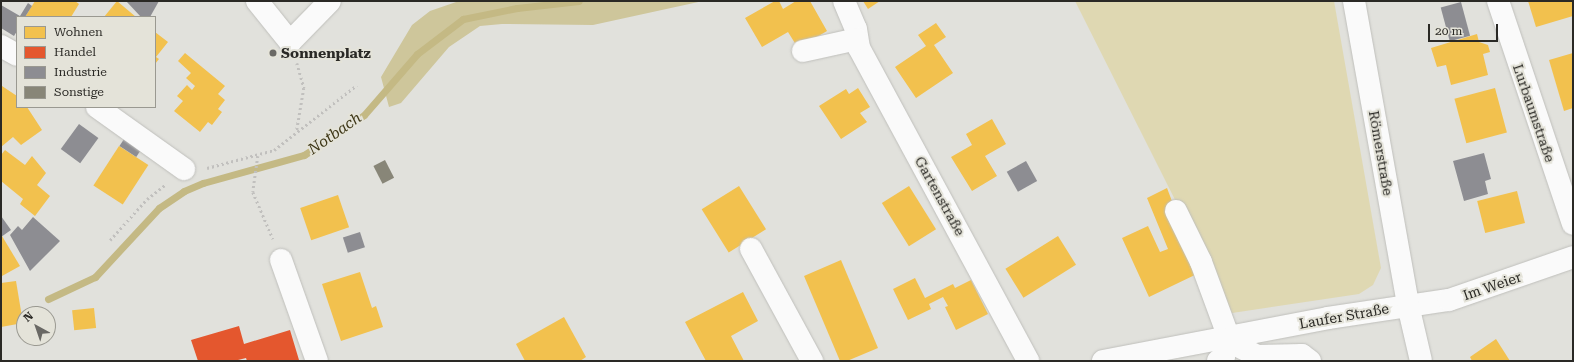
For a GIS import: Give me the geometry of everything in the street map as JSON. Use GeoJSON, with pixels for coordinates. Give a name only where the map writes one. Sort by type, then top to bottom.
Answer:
{"type":"FeatureCollection","features":[{"type":"Feature","properties":{"kind":"street"},"geometry":{"type":"LineString","coordinates":[[258,1],[290,42],[330,1]]}},
{"type":"Feature","properties":{"kind":"street","name":"Gartenstraße"},"geometry":{"type":"LineString","coordinates":[[844,1],[856,34],[859,48],[1028,361]]}},
{"type":"Feature","properties":{"kind":"street","name":"Römerstraße"},"geometry":{"type":"LineString","coordinates":[[1354,1],[1408,305]]}},
{"type":"Feature","properties":{"kind":"street","name":"Lurbaumstraße"},"geometry":{"type":"LineString","coordinates":[[1498,1],[1573,224]]}},
{"type":"Feature","properties":{"kind":"street"},"geometry":{"type":"LineString","coordinates":[[803,51],[856,34]]}},
{"type":"Feature","properties":{"kind":"street"},"geometry":{"type":"LineString","coordinates":[[1,46],[16,54]]}},
{"type":"Feature","properties":{"kind":"street"},"geometry":{"type":"LineString","coordinates":[[98,108],[184,169]]}},
{"type":"Feature","properties":{"kind":"street"},"geometry":{"type":"LineString","coordinates":[[1176,211],[1201,262],[1226,338],[1224,356],[1218,361]]}},
{"type":"Feature","properties":{"kind":"street"},"geometry":{"type":"LineString","coordinates":[[751,249],[812,361]]}},
{"type":"Feature","properties":{"kind":"street","name":"Im Weier"},"geometry":{"type":"LineString","coordinates":[[1408,305],[1449,300],[1481,291],[1573,257]]}},
{"type":"Feature","properties":{"kind":"street"},"geometry":{"type":"LineString","coordinates":[[281,260],[317,361]]}},
{"type":"Feature","properties":{"kind":"street","name":"Laufer Straße"},"geometry":{"type":"LineString","coordinates":[[1102,361],[1408,305],[1422,361]]}},
{"type":"Feature","properties":{"kind":"street"},"geometry":{"type":"LineString","coordinates":[[1226,338],[1256,356],[1302,355],[1310,361]]}},
{"type":"Feature","properties":{"kind":"path"},"geometry":{"type":"LineString","coordinates":[[290,42],[304,88],[297,131]]}},
{"type":"Feature","properties":{"kind":"path"},"geometry":{"type":"LineString","coordinates":[[110,240],[147,199],[184,169],[196,171],[258,156],[274,150],[357,85]]}},
{"type":"Feature","properties":{"kind":"path"},"geometry":{"type":"LineString","coordinates":[[258,156],[253,192],[281,260]]}},
{"type":"Feature","properties":{"kind":"shaded area"},"geometry":{"type":"Polygon","coordinates":[[[459,1],[703,1],[593,25],[502,24],[480,26],[449,47],[401,103],[389,107],[381,77],[412,25],[430,11],[459,1]]]}},
{"type":"Feature","properties":{"kind":"shaded area"},"geometry":{"type":"Polygon","coordinates":[[[1075,1],[1334,1],[1381,268],[1373,285],[1359,294],[1232,313],[1075,1]]]}},
{"type":"Feature","properties":{"kind":"building: Wohnen"},"geometry":{"type":"Polygon","coordinates":[[[35,1],[75,1],[79,4],[72,16],[26,16],[35,1]]]}},
{"type":"Feature","properties":{"kind":"building: Wohnen"},"geometry":{"type":"Polygon","coordinates":[[[117,1],[135,16],[105,16],[117,1]]]}},
{"type":"Feature","properties":{"kind":"building: Wohnen"},"geometry":{"type":"Polygon","coordinates":[[[775,1],[779,1],[783,9],[796,1],[810,1],[827,31],[798,48],[788,32],[762,47],[745,18],[775,1]]]}},
{"type":"Feature","properties":{"kind":"building: Wohnen"},"geometry":{"type":"Polygon","coordinates":[[[863,1],[880,1],[868,9],[863,1]]]}},
{"type":"Feature","properties":{"kind":"building: Wohnen"},"geometry":{"type":"Polygon","coordinates":[[[1528,1],[1573,1],[1573,16],[1536,27],[1528,1]]]}},
{"type":"Feature","properties":{"kind":"building: Wohnen"},"geometry":{"type":"Polygon","coordinates":[[[936,23],[946,37],[934,45],[953,73],[916,98],[895,67],[926,46],[918,35],[936,23]]]}},
{"type":"Feature","properties":{"kind":"building: Wohnen"},"geometry":{"type":"Polygon","coordinates":[[[156,33],[168,42],[156,57],[156,33]]]}},
{"type":"Feature","properties":{"kind":"building: Wohnen"},"geometry":{"type":"Polygon","coordinates":[[[1477,34],[1479,42],[1488,45],[1490,52],[1483,54],[1488,75],[1451,85],[1446,65],[1437,67],[1431,48],[1477,34]]]}},
{"type":"Feature","properties":{"kind":"building: Wohnen"},"geometry":{"type":"Polygon","coordinates":[[[185,53],[225,86],[218,94],[225,100],[218,109],[222,112],[212,125],[208,122],[200,132],[174,111],[183,101],[177,96],[187,85],[192,90],[195,86],[186,78],[191,73],[178,61],[185,53]]]}},
{"type":"Feature","properties":{"kind":"building: Wohnen"},"geometry":{"type":"Polygon","coordinates":[[[1573,53],[1573,108],[1564,111],[1549,60],[1573,53]]]}},
{"type":"Feature","properties":{"kind":"building: Wohnen"},"geometry":{"type":"Polygon","coordinates":[[[2,86],[16,95],[16,108],[28,108],[42,130],[21,145],[13,137],[1,147],[2,86]]]}},
{"type":"Feature","properties":{"kind":"building: Wohnen"},"geometry":{"type":"Polygon","coordinates":[[[858,88],[870,107],[860,113],[867,122],[841,139],[819,106],[846,89],[849,94],[858,88]]]}},
{"type":"Feature","properties":{"kind":"building: Wohnen"},"geometry":{"type":"Polygon","coordinates":[[[1495,88],[1507,132],[1466,143],[1454,99],[1495,88]]]}},
{"type":"Feature","properties":{"kind":"building: Wohnen"},"geometry":{"type":"Polygon","coordinates":[[[992,119],[1006,144],[985,156],[997,176],[972,191],[951,157],[972,145],[966,134],[992,119]]]}},
{"type":"Feature","properties":{"kind":"building: Wohnen"},"geometry":{"type":"Polygon","coordinates":[[[119,146],[148,165],[123,204],[93,185],[119,146]]]}},
{"type":"Feature","properties":{"kind":"building: Wohnen"},"geometry":{"type":"Polygon","coordinates":[[[5,150],[25,165],[32,156],[46,173],[37,185],[50,196],[35,216],[20,204],[23,199],[1,181],[1,155],[5,150]]]}},
{"type":"Feature","properties":{"kind":"building: Wohnen"},"geometry":{"type":"Polygon","coordinates":[[[739,186],[766,229],[729,253],[702,209],[739,186]]]}},
{"type":"Feature","properties":{"kind":"building: Wohnen"},"geometry":{"type":"Polygon","coordinates":[[[909,186],[936,229],[909,246],[882,203],[909,186]]]}},
{"type":"Feature","properties":{"kind":"building: Wohnen"},"geometry":{"type":"Polygon","coordinates":[[[1167,188],[1199,273],[1149,297],[1122,238],[1148,226],[1160,252],[1168,249],[1147,198],[1167,188]]]}},
{"type":"Feature","properties":{"kind":"building: Wohnen"},"geometry":{"type":"Polygon","coordinates":[[[1517,191],[1525,223],[1485,233],[1477,201],[1517,191]]]}},
{"type":"Feature","properties":{"kind":"building: Wohnen"},"geometry":{"type":"Polygon","coordinates":[[[338,195],[349,227],[311,240],[300,208],[338,195]]]}},
{"type":"Feature","properties":{"kind":"building: Wohnen"},"geometry":{"type":"Polygon","coordinates":[[[2,236],[20,266],[2,276],[1,273],[2,236]]]}},
{"type":"Feature","properties":{"kind":"building: Wohnen"},"geometry":{"type":"Polygon","coordinates":[[[1058,236],[1076,265],[1023,298],[1005,269],[1058,236]]]}},
{"type":"Feature","properties":{"kind":"building: Wohnen"},"geometry":{"type":"Polygon","coordinates":[[[841,260],[878,348],[847,361],[840,361],[804,276],[841,260]]]}},
{"type":"Feature","properties":{"kind":"building: Wohnen"},"geometry":{"type":"Polygon","coordinates":[[[360,272],[372,308],[376,306],[383,327],[341,341],[322,284],[360,272]]]}},
{"type":"Feature","properties":{"kind":"building: Wohnen"},"geometry":{"type":"Polygon","coordinates":[[[915,278],[925,298],[953,284],[955,288],[971,280],[988,314],[956,330],[945,307],[948,306],[943,297],[929,304],[931,309],[908,320],[893,289],[915,278]]]}},
{"type":"Feature","properties":{"kind":"building: Wohnen"},"geometry":{"type":"Polygon","coordinates":[[[16,281],[20,306],[16,306],[16,324],[1,327],[1,283],[16,281]]]}},
{"type":"Feature","properties":{"kind":"building: Wohnen"},"geometry":{"type":"Polygon","coordinates":[[[743,292],[758,321],[731,336],[744,361],[706,361],[685,322],[743,292]]]}},
{"type":"Feature","properties":{"kind":"building: Wohnen"},"geometry":{"type":"Polygon","coordinates":[[[94,308],[96,328],[74,330],[72,310],[94,308]]]}},
{"type":"Feature","properties":{"kind":"building: Wohnen"},"geometry":{"type":"Polygon","coordinates":[[[564,317],[586,357],[580,361],[525,361],[516,344],[564,317]]]}},
{"type":"Feature","properties":{"kind":"building: Wohnen"},"geometry":{"type":"Polygon","coordinates":[[[1496,339],[1510,361],[1472,361],[1470,357],[1496,339]]]}},
{"type":"Feature","properties":{"kind":"building: Handel"},"geometry":{"type":"Polygon","coordinates":[[[239,326],[244,344],[290,330],[299,360],[247,361],[246,358],[234,361],[198,361],[191,340],[239,326]]]}},
{"type":"Feature","properties":{"kind":"building: Industrie"},"geometry":{"type":"Polygon","coordinates":[[[126,1],[159,1],[151,16],[140,16],[126,1]]]}},
{"type":"Feature","properties":{"kind":"building: Industrie"},"geometry":{"type":"Polygon","coordinates":[[[1461,2],[1470,36],[1450,41],[1441,7],[1461,2]]]}},
{"type":"Feature","properties":{"kind":"building: Industrie"},"geometry":{"type":"Polygon","coordinates":[[[28,3],[32,6],[26,16],[20,16],[28,3]]]}},
{"type":"Feature","properties":{"kind":"building: Industrie"},"geometry":{"type":"Polygon","coordinates":[[[1,5],[20,16],[16,16],[16,33],[14,36],[1,28],[1,5]]]}},
{"type":"Feature","properties":{"kind":"building: Industrie"},"geometry":{"type":"Polygon","coordinates":[[[79,124],[98,138],[80,163],[61,149],[79,124]]]}},
{"type":"Feature","properties":{"kind":"building: Industrie"},"geometry":{"type":"Polygon","coordinates":[[[126,136],[143,147],[136,157],[119,146],[126,136]]]}},
{"type":"Feature","properties":{"kind":"building: Industrie"},"geometry":{"type":"Polygon","coordinates":[[[1484,153],[1491,179],[1485,181],[1488,194],[1464,201],[1453,161],[1484,153]]]}},
{"type":"Feature","properties":{"kind":"building: Industrie"},"geometry":{"type":"Polygon","coordinates":[[[1026,161],[1037,181],[1018,192],[1007,172],[1026,161]]]}},
{"type":"Feature","properties":{"kind":"building: Industrie"},"geometry":{"type":"Polygon","coordinates":[[[1,216],[11,230],[1,237],[1,216]]]}},
{"type":"Feature","properties":{"kind":"building: Industrie"},"geometry":{"type":"Polygon","coordinates":[[[33,217],[60,241],[30,271],[10,235],[18,226],[22,230],[33,217]]]}},
{"type":"Feature","properties":{"kind":"building: Industrie"},"geometry":{"type":"Polygon","coordinates":[[[360,232],[365,247],[348,253],[343,238],[360,232]]]}},
{"type":"Feature","properties":{"kind":"building: Sonstige"},"geometry":{"type":"Polygon","coordinates":[[[385,160],[394,178],[382,184],[373,166],[385,160]]]}},
{"type":"Feature","properties":{"kind":"waterway","name":"Notbach"},"geometry":{"type":"LineString","coordinates":[[48,299],[95,277],[159,208],[184,191],[203,183],[304,155],[364,115],[417,54],[463,19],[517,8],[579,1]]}},
{"type":"Feature","properties":{"kind":"place","name":"Sonnenplatz"},"geometry":{"type":"Point","coordinates":[273,53]}}]}
